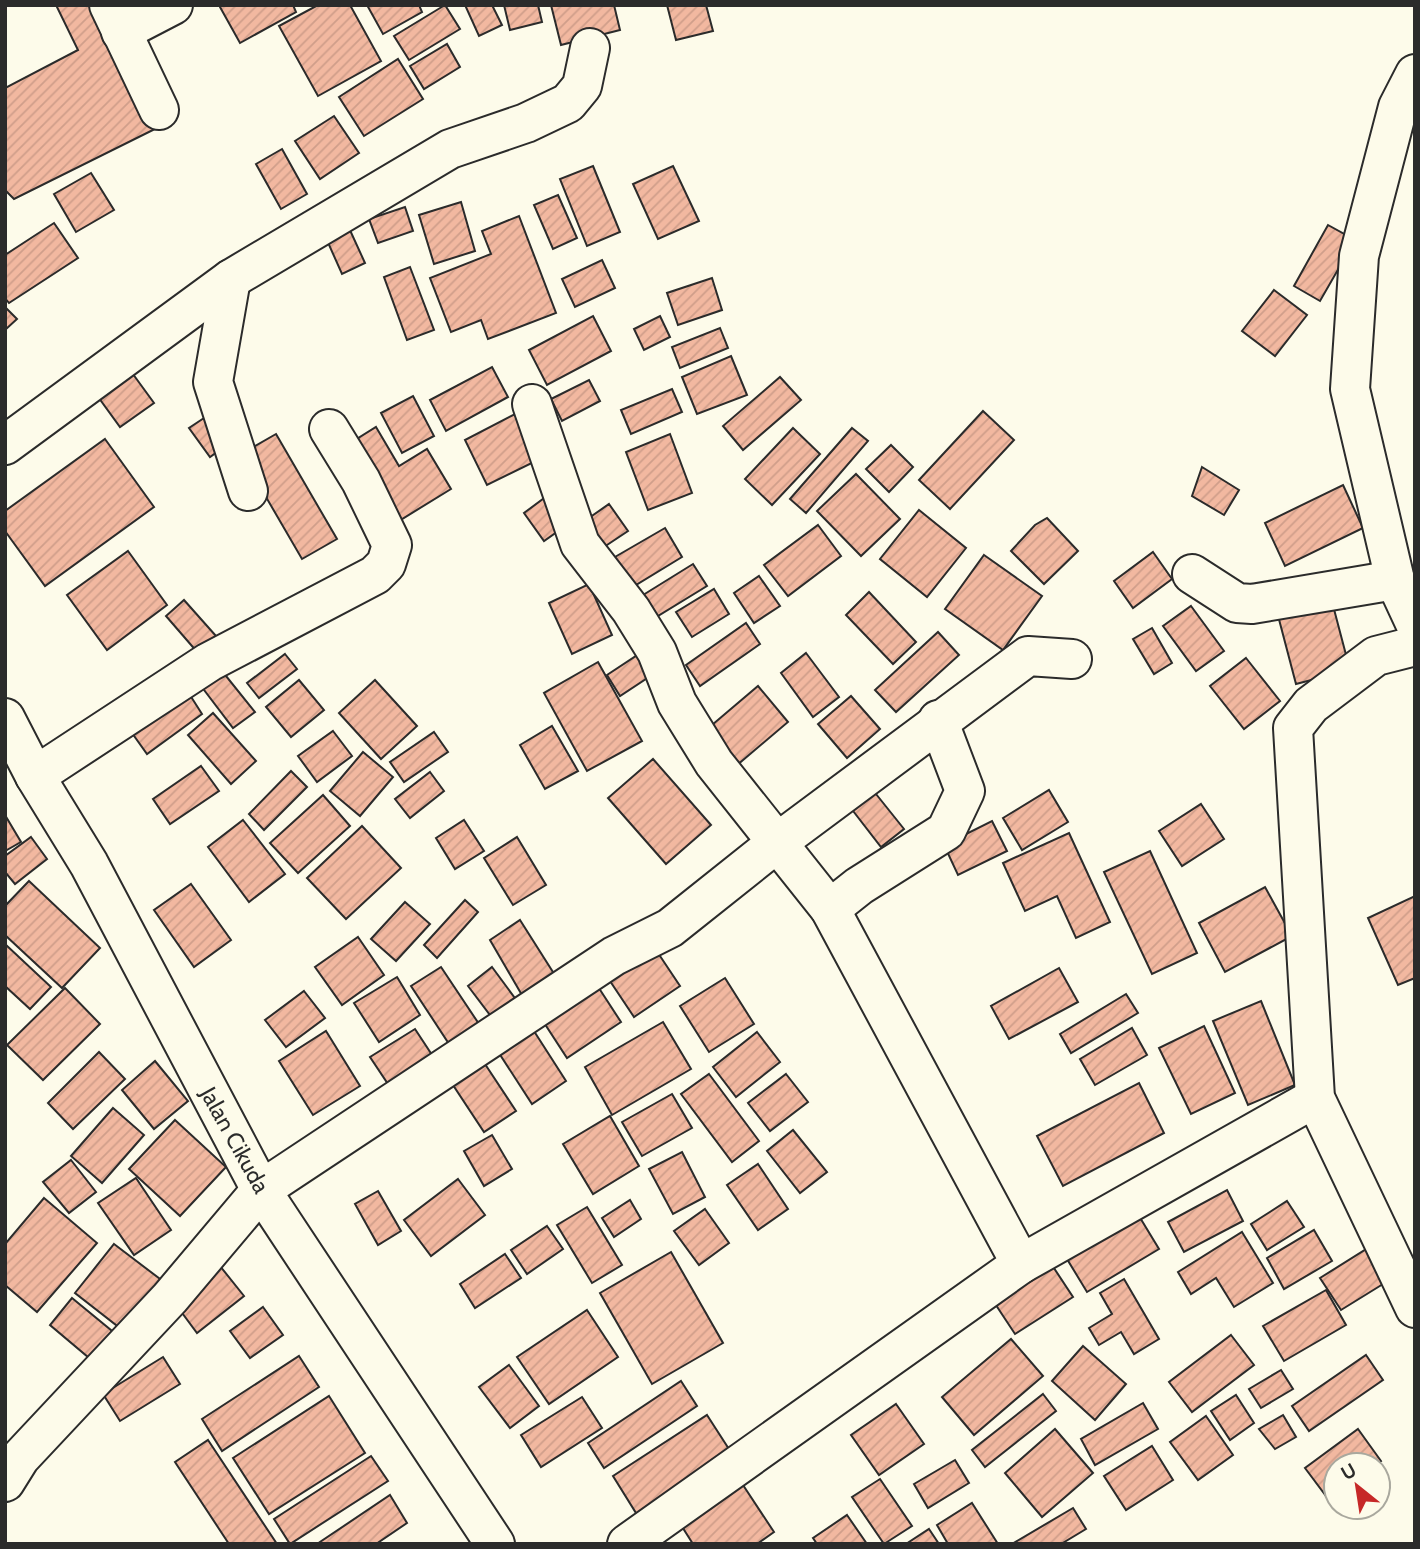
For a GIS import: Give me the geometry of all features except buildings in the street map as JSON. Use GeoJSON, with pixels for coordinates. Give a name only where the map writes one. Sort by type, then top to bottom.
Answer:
{"type":"FeatureCollection","features":[{"type":"Feature","properties":{"kind":"street"},"geometry":{"type":"LineString","coordinates":[[159,110],[115,19],[173,5]]}},
{"type":"Feature","properties":{"kind":"street"},"geometry":{"type":"LineString","coordinates":[[5,445],[230,279],[450,149],[526,123],[568,103],[582,86],[590,48]]}},
{"type":"Feature","properties":{"kind":"street"},"geometry":{"type":"LineString","coordinates":[[1415,74],[1398,107],[1359,256],[1350,389],[1395,579],[1415,623]]}},
{"type":"Feature","properties":{"kind":"street"},"geometry":{"type":"LineString","coordinates":[[230,279],[213,382],[248,491]]}},
{"type":"Feature","properties":{"kind":"street"},"geometry":{"type":"LineString","coordinates":[[532,404],[580,544],[631,610],[657,652],[677,703],[713,763],[830,909],[1021,1264]]}},
{"type":"Feature","properties":{"kind":"street"},"geometry":{"type":"LineString","coordinates":[[34,776],[209,662],[375,575],[386,564],[392,545],[361,481],[329,429]]}},
{"type":"Feature","properties":{"kind":"street"},"geometry":{"type":"LineString","coordinates":[[1192,574],[1237,603],[1252,604],[1395,579]]}},
{"type":"Feature","properties":{"kind":"street"},"geometry":{"type":"LineString","coordinates":[[1415,646],[1376,656],[1311,705],[1293,728],[1315,1098],[1415,1308]]}},
{"type":"Feature","properties":{"kind":"street"},"geometry":{"type":"LineString","coordinates":[[5,1482],[20,1458],[170,1298],[261,1189],[614,956],[670,928],[938,720],[1028,656],[1072,659]]}},
{"type":"Feature","properties":{"kind":"street","name":"Jalan Cikuda"},"geometry":{"type":"LineString","coordinates":[[5,718],[34,776],[89,864],[261,1189],[495,1544]]}},
{"type":"Feature","properties":{"kind":"street"},"geometry":{"type":"LineString","coordinates":[[830,909],[859,886],[946,831],[952,821],[965,791],[938,720]]}},
{"type":"Feature","properties":{"kind":"street"},"geometry":{"type":"LineString","coordinates":[[627,1544],[1021,1264],[1315,1098]]}}]}
